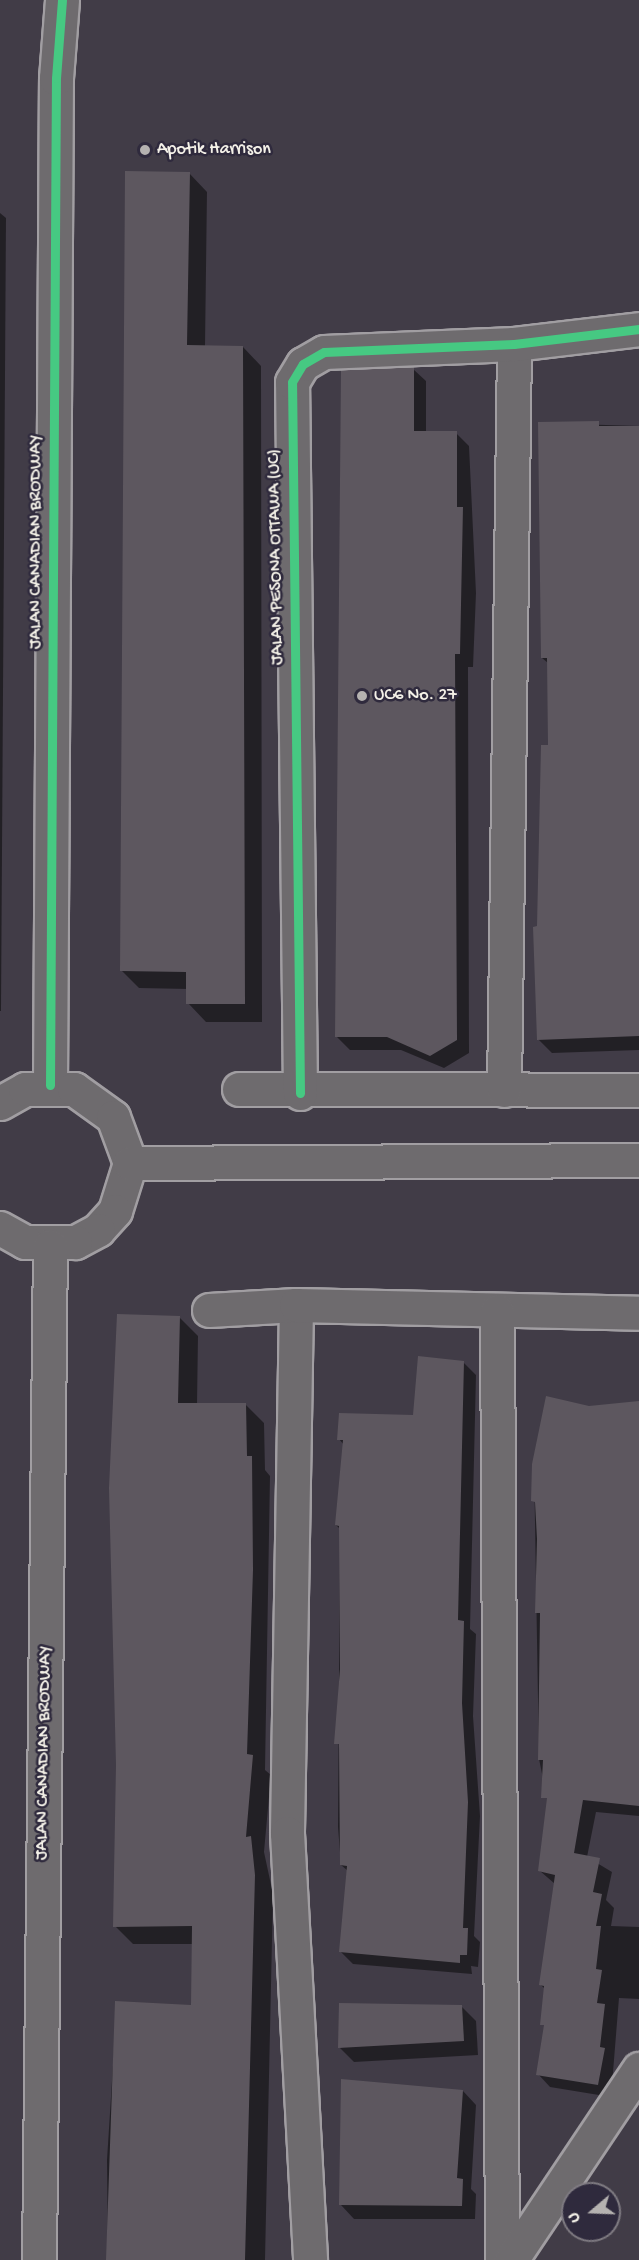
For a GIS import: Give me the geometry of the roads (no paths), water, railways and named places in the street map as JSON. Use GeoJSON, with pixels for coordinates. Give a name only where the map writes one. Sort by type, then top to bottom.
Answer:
{"type":"FeatureCollection","features":[{"type":"Feature","properties":{"kind":"street","name":"JALAN CANADIAN BRODWAY"},"geometry":{"type":"LineString","coordinates":[[50,1085],[56,78],[62,0]]}},
{"type":"Feature","properties":{"kind":"street","name":"JALAN PESONA OTTAWA (UC)"},"geometry":{"type":"LineString","coordinates":[[300,1093],[292,382],[303,364],[324,352],[514,344],[639,329]]}},
{"type":"Feature","properties":{"kind":"street"},"geometry":{"type":"LineString","coordinates":[[504,1089],[514,344]]}},
{"type":"Feature","properties":{"kind":"street"},"geometry":{"type":"LineString","coordinates":[[0,1103],[25,1089],[50,1085],[74,1089],[102,1106],[124,1139],[129,1163],[126,1188],[98,1230],[75,1242],[50,1246],[25,1242],[0,1228]]}},
{"type":"Feature","properties":{"kind":"street"},"geometry":{"type":"LineString","coordinates":[[239,1089],[300,1093],[504,1089],[639,1090]]}},
{"type":"Feature","properties":{"kind":"street"},"geometry":{"type":"LineString","coordinates":[[129,1163],[639,1160]]}},
{"type":"Feature","properties":{"kind":"street","name":"JALAN CANADIAN BRODWAY"},"geometry":{"type":"LineString","coordinates":[[39,2260],[50,1246]]}},
{"type":"Feature","properties":{"kind":"street"},"geometry":{"type":"LineString","coordinates":[[209,1310],[296,1305],[639,1314]]}},
{"type":"Feature","properties":{"kind":"street"},"geometry":{"type":"LineString","coordinates":[[296,1305],[287,1833],[310,2260]]}},
{"type":"Feature","properties":{"kind":"street"},"geometry":{"type":"LineString","coordinates":[[497,1311],[502,2260]]}},
{"type":"Feature","properties":{"kind":"street"},"geometry":{"type":"LineString","coordinates":[[511,2260],[639,2069]]}},
{"type":"Feature","properties":{"kind":"place","name":"Apotik Harrison"},"geometry":{"type":"Point","coordinates":[145,150]}},
{"type":"Feature","properties":{"kind":"place","name":"UC6 No. 27"},"geometry":{"type":"Point","coordinates":[362,696]}}]}
